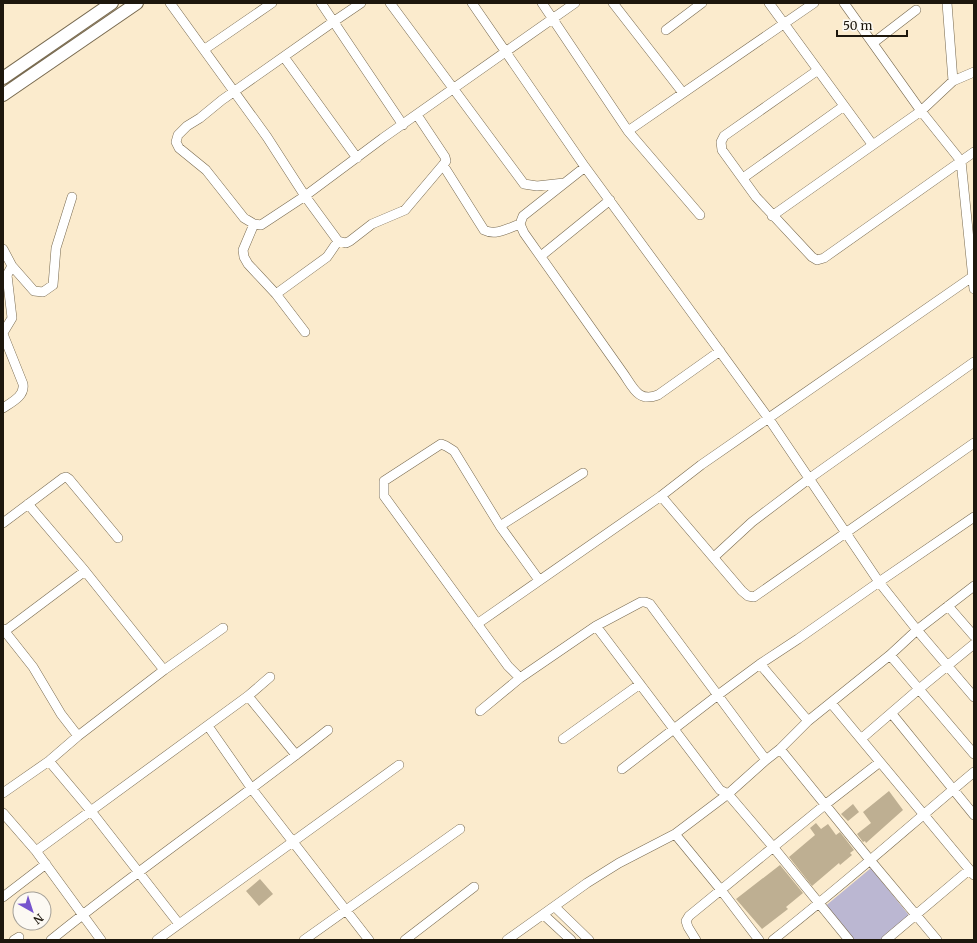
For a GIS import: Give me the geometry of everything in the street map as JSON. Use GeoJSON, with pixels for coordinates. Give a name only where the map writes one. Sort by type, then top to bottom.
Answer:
{"type":"FeatureCollection","features":[{"type":"Feature","properties":{"kind":"main road"},"geometry":{"type":"LineString","coordinates":[[3,78],[112,3]]}},
{"type":"Feature","properties":{"kind":"main road"},"geometry":{"type":"LineString","coordinates":[[3,95],[137,3]]}},
{"type":"Feature","properties":{"kind":"street"},"geometry":{"type":"LineString","coordinates":[[170,3],[268,137],[305,196],[338,241],[343,243],[350,242],[372,224],[404,210],[443,165],[446,160],[445,157],[418,115]]}},
{"type":"Feature","properties":{"kind":"street"},"geometry":{"type":"LineString","coordinates":[[205,49],[272,3]]}},
{"type":"Feature","properties":{"kind":"street"},"geometry":{"type":"LineString","coordinates":[[321,3],[403,125]]}},
{"type":"Feature","properties":{"kind":"street"},"geometry":{"type":"LineString","coordinates":[[361,3],[234,92],[187,126],[178,135],[176,142],[179,148],[206,170],[244,218],[254,224],[261,225],[305,196],[454,88],[575,3]]}},
{"type":"Feature","properties":{"kind":"street"},"geometry":{"type":"LineString","coordinates":[[390,3],[524,184],[537,186],[564,183]]}},
{"type":"Feature","properties":{"kind":"street"},"geometry":{"type":"LineString","coordinates":[[472,3],[585,167],[769,419],[879,582],[917,630],[974,697]]}},
{"type":"Feature","properties":{"kind":"street"},"geometry":{"type":"LineString","coordinates":[[542,3],[628,131],[700,215]]}},
{"type":"Feature","properties":{"kind":"street"},"geometry":{"type":"LineString","coordinates":[[612,3],[683,93]]}},
{"type":"Feature","properties":{"kind":"street"},"geometry":{"type":"LineString","coordinates":[[666,30],[702,3]]}},
{"type":"Feature","properties":{"kind":"street"},"geometry":{"type":"LineString","coordinates":[[770,3],[872,144]]}},
{"type":"Feature","properties":{"kind":"street"},"geometry":{"type":"LineString","coordinates":[[628,131],[814,3]]}},
{"type":"Feature","properties":{"kind":"street"},"geometry":{"type":"LineString","coordinates":[[844,3],[921,111],[961,161],[974,289]]}},
{"type":"Feature","properties":{"kind":"street"},"geometry":{"type":"LineString","coordinates":[[947,3],[953,81]]}},
{"type":"Feature","properties":{"kind":"street"},"geometry":{"type":"LineString","coordinates":[[873,43],[916,10]]}},
{"type":"Feature","properties":{"kind":"street"},"geometry":{"type":"LineString","coordinates":[[284,57],[357,158]]}},
{"type":"Feature","properties":{"kind":"street"},"geometry":{"type":"LineString","coordinates":[[818,70],[724,136],[721,142],[722,150],[756,197],[772,216],[817,260],[824,258],[974,152]]}},
{"type":"Feature","properties":{"kind":"street"},"geometry":{"type":"LineString","coordinates":[[772,216],[872,144],[921,111],[953,81],[974,72]]}},
{"type":"Feature","properties":{"kind":"street"},"geometry":{"type":"LineString","coordinates":[[743,178],[844,106]]}},
{"type":"Feature","properties":{"kind":"street"},"geometry":{"type":"LineString","coordinates":[[443,165],[484,230],[497,232],[520,224]]}},
{"type":"Feature","properties":{"kind":"street"},"geometry":{"type":"LineString","coordinates":[[585,167],[523,216],[520,224],[524,233],[639,395],[644,398],[651,398],[658,395],[720,351]]}},
{"type":"Feature","properties":{"kind":"street"},"geometry":{"type":"LineString","coordinates":[[3,249],[12,266],[34,291],[44,292],[53,285],[56,248],[72,198]]}},
{"type":"Feature","properties":{"kind":"street"},"geometry":{"type":"LineString","coordinates":[[541,256],[610,200]]}},
{"type":"Feature","properties":{"kind":"street"},"geometry":{"type":"LineString","coordinates":[[254,224],[243,250],[244,257],[248,264],[276,294],[305,332]]}},
{"type":"Feature","properties":{"kind":"street"},"geometry":{"type":"LineString","coordinates":[[276,294],[327,257],[338,241]]}},
{"type":"Feature","properties":{"kind":"street"},"geometry":{"type":"LineString","coordinates":[[3,408],[24,390],[3,334],[12,318],[7,275],[12,266]]}},
{"type":"Feature","properties":{"kind":"street"},"geometry":{"type":"LineString","coordinates":[[477,624],[972,277]]}},
{"type":"Feature","properties":{"kind":"street"},"geometry":{"type":"LineString","coordinates":[[714,557],[752,522],[810,478],[974,362]]}},
{"type":"Feature","properties":{"kind":"street"},"geometry":{"type":"LineString","coordinates":[[661,496],[748,596],[754,596],[974,443]]}},
{"type":"Feature","properties":{"kind":"street"},"geometry":{"type":"LineString","coordinates":[[520,678],[508,666],[384,496],[384,481],[441,444],[454,451],[500,526],[539,580]]}},
{"type":"Feature","properties":{"kind":"street"},"geometry":{"type":"LineString","coordinates":[[500,526],[583,473]]}},
{"type":"Feature","properties":{"kind":"street"},"geometry":{"type":"LineString","coordinates":[[3,523],[66,477],[118,538]]}},
{"type":"Feature","properties":{"kind":"street"},"geometry":{"type":"LineString","coordinates":[[28,504],[85,571],[164,670]]}},
{"type":"Feature","properties":{"kind":"street"},"geometry":{"type":"LineString","coordinates":[[622,769],[718,694],[760,664],[798,640],[879,582],[974,518]]}},
{"type":"Feature","properties":{"kind":"street"},"geometry":{"type":"LineString","coordinates":[[78,736],[61,714],[32,667],[4,630],[85,571]]}},
{"type":"Feature","properties":{"kind":"street"},"geometry":{"type":"LineString","coordinates":[[507,940],[577,890],[619,863],[675,834],[728,794],[780,749],[808,721],[890,655],[917,630],[974,586]]}},
{"type":"Feature","properties":{"kind":"street"},"geometry":{"type":"LineString","coordinates":[[480,711],[520,678],[596,626],[641,602],[645,602],[650,604],[766,760]]}},
{"type":"Feature","properties":{"kind":"street"},"geometry":{"type":"LineString","coordinates":[[948,606],[974,636]]}},
{"type":"Feature","properties":{"kind":"street"},"geometry":{"type":"LineString","coordinates":[[596,626],[720,790],[728,794],[849,940]]}},
{"type":"Feature","properties":{"kind":"street"},"geometry":{"type":"LineString","coordinates":[[3,793],[49,761],[78,736],[164,670],[223,628]]}},
{"type":"Feature","properties":{"kind":"street"},"geometry":{"type":"LineString","coordinates":[[861,739],[974,644]]}},
{"type":"Feature","properties":{"kind":"street"},"geometry":{"type":"LineString","coordinates":[[890,655],[974,754]]}},
{"type":"Feature","properties":{"kind":"street"},"geometry":{"type":"LineString","coordinates":[[760,664],[808,721]]}},
{"type":"Feature","properties":{"kind":"street"},"geometry":{"type":"LineString","coordinates":[[36,851],[208,726],[248,696],[270,677]]}},
{"type":"Feature","properties":{"kind":"street"},"geometry":{"type":"LineString","coordinates":[[563,739],[640,684]]}},
{"type":"Feature","properties":{"kind":"street"},"geometry":{"type":"LineString","coordinates":[[248,696],[296,756]]}},
{"type":"Feature","properties":{"kind":"street"},"geometry":{"type":"LineString","coordinates":[[831,703],[922,815],[972,872],[886,940]]}},
{"type":"Feature","properties":{"kind":"street"},"geometry":{"type":"LineString","coordinates":[[892,714],[974,815]]}},
{"type":"Feature","properties":{"kind":"street"},"geometry":{"type":"LineString","coordinates":[[208,726],[252,789],[369,940]]}},
{"type":"Feature","properties":{"kind":"street"},"geometry":{"type":"LineString","coordinates":[[51,940],[82,914],[252,789],[328,730]]}},
{"type":"Feature","properties":{"kind":"street"},"geometry":{"type":"LineString","coordinates":[[780,749],[870,860],[938,940]]}},
{"type":"Feature","properties":{"kind":"street"},"geometry":{"type":"LineString","coordinates":[[49,761],[140,872],[179,924]]}},
{"type":"Feature","properties":{"kind":"street"},"geometry":{"type":"LineString","coordinates":[[696,940],[686,921],[689,916],[880,762]]}},
{"type":"Feature","properties":{"kind":"street"},"geometry":{"type":"LineString","coordinates":[[157,940],[399,765]]}},
{"type":"Feature","properties":{"kind":"street"},"geometry":{"type":"LineString","coordinates":[[774,940],[819,904],[974,772]]}},
{"type":"Feature","properties":{"kind":"street"},"geometry":{"type":"LineString","coordinates":[[3,813],[36,851],[101,940]]}},
{"type":"Feature","properties":{"kind":"street"},"geometry":{"type":"LineString","coordinates":[[304,940],[460,829]]}},
{"type":"Feature","properties":{"kind":"street"},"geometry":{"type":"LineString","coordinates":[[675,834],[759,940]]}},
{"type":"Feature","properties":{"kind":"street"},"geometry":{"type":"LineString","coordinates":[[3,896],[46,864]]}},
{"type":"Feature","properties":{"kind":"street"},"geometry":{"type":"LineString","coordinates":[[405,940],[474,887]]}},
{"type":"Feature","properties":{"kind":"street"},"geometry":{"type":"LineString","coordinates":[[555,907],[589,940]]}},
{"type":"Feature","properties":{"kind":"street"},"geometry":{"type":"LineString","coordinates":[[544,915],[571,940]]}},
{"type":"Feature","properties":{"kind":"shaded area"},"geometry":{"type":"Polygon","coordinates":[[[871,868],[912,919],[886,940],[850,940],[823,908],[871,868]]]}},
{"type":"Feature","properties":{"kind":"building"},"geometry":{"type":"Polygon","coordinates":[[[889,791],[903,810],[866,843],[865,841],[863,842],[857,834],[871,823],[863,812],[889,791]]]}},
{"type":"Feature","properties":{"kind":"building"},"geometry":{"type":"Polygon","coordinates":[[[853,804],[859,812],[848,821],[841,814],[853,804]]]}},
{"type":"Feature","properties":{"kind":"building"},"geometry":{"type":"Polygon","coordinates":[[[816,823],[821,829],[828,824],[836,835],[840,832],[854,850],[850,853],[852,855],[840,865],[839,863],[812,886],[789,857],[815,835],[810,828],[816,823]]]}},
{"type":"Feature","properties":{"kind":"building"},"geometry":{"type":"Polygon","coordinates":[[[780,865],[803,893],[786,907],[788,909],[762,929],[736,899],[780,865]]]}},
{"type":"Feature","properties":{"kind":"building"},"geometry":{"type":"Polygon","coordinates":[[[260,879],[273,894],[259,906],[246,891],[260,879]]]}}]}
